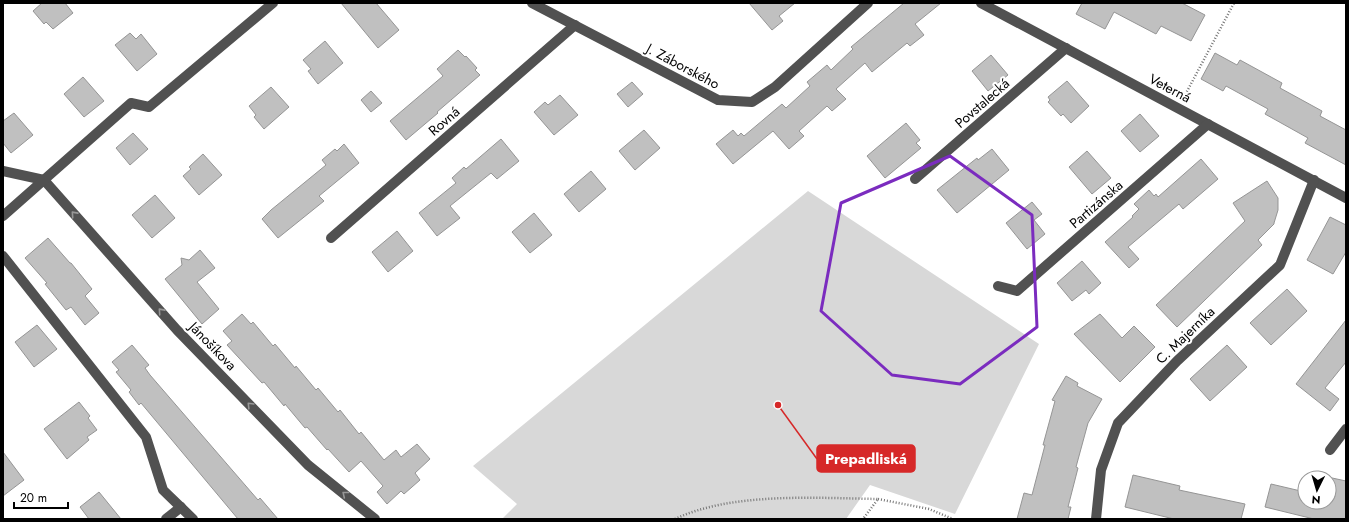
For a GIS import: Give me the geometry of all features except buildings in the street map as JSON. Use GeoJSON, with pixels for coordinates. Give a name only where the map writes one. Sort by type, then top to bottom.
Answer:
{"type":"FeatureCollection","features":[{"type":"Feature","properties":{"kind":"street"},"geometry":{"type":"LineString","coordinates":[[3,216],[131,103],[149,107],[273,3]]}},
{"type":"Feature","properties":{"kind":"street","name":"J. Záborského"},"geometry":{"type":"LineString","coordinates":[[532,3],[718,100],[752,102],[775,87],[868,3]]}},
{"type":"Feature","properties":{"kind":"street","name":"Veterná"},"geometry":{"type":"LineString","coordinates":[[982,3],[1346,198]]}},
{"type":"Feature","properties":{"kind":"street","name":"Rovná"},"geometry":{"type":"LineString","coordinates":[[331,238],[575,25]]}},
{"type":"Feature","properties":{"kind":"street","name":"Povstalecká"},"geometry":{"type":"LineString","coordinates":[[915,179],[1066,48]]}},
{"type":"Feature","properties":{"kind":"street","name":"Partizánska"},"geometry":{"type":"LineString","coordinates":[[998,286],[1017,291],[1208,124]]}},
{"type":"Feature","properties":{"kind":"street"},"geometry":{"type":"LineString","coordinates":[[3,171],[44,180]]}},
{"type":"Feature","properties":{"kind":"street","name":"Jánošíkova"},"geometry":{"type":"LineString","coordinates":[[44,180],[177,330],[291,448],[308,464],[375,519]]}},
{"type":"Feature","properties":{"kind":"street","name":"C. Majerníka"},"geometry":{"type":"LineString","coordinates":[[1096,519],[1101,470],[1118,422],[1177,361],[1280,264],[1314,180]]}},
{"type":"Feature","properties":{"kind":"street"},"geometry":{"type":"LineString","coordinates":[[3,256],[146,437],[163,490],[193,519]]}},
{"type":"Feature","properties":{"kind":"street"},"geometry":{"type":"LineString","coordinates":[[1330,450],[1346,429]]}},
{"type":"Feature","properties":{"kind":"street"},"geometry":{"type":"LineString","coordinates":[[166,519],[181,507]]}},
{"type":"Feature","properties":{"kind":"path"},"geometry":{"type":"LineString","coordinates":[[1178,108],[1234,3]]}},
{"type":"Feature","properties":{"kind":"path"},"geometry":{"type":"LineString","coordinates":[[675,519],[688,513],[736,501],[807,497],[878,499],[929,509],[953,519]]}},
{"type":"Feature","properties":{"kind":"path"},"geometry":{"type":"LineString","coordinates":[[863,519],[878,499]]}},
{"type":"Feature","properties":{"kind":"highlighted area"},"geometry":{"type":"Polygon","coordinates":[[[950,156],[1032,215],[1037,327],[960,384],[892,375],[821,311],[841,203],[950,156]]]}},
{"type":"Feature","properties":{"kind":"shaded area"},"geometry":{"type":"Polygon","coordinates":[[[808,191],[1039,344],[955,514],[870,485],[846,519],[502,519],[517,504],[473,466],[808,191]]]}},
{"type":"Feature","properties":{"kind":"place","name":"Prepadliská"},"geometry":{"type":"Point","coordinates":[778,405]}}]}
